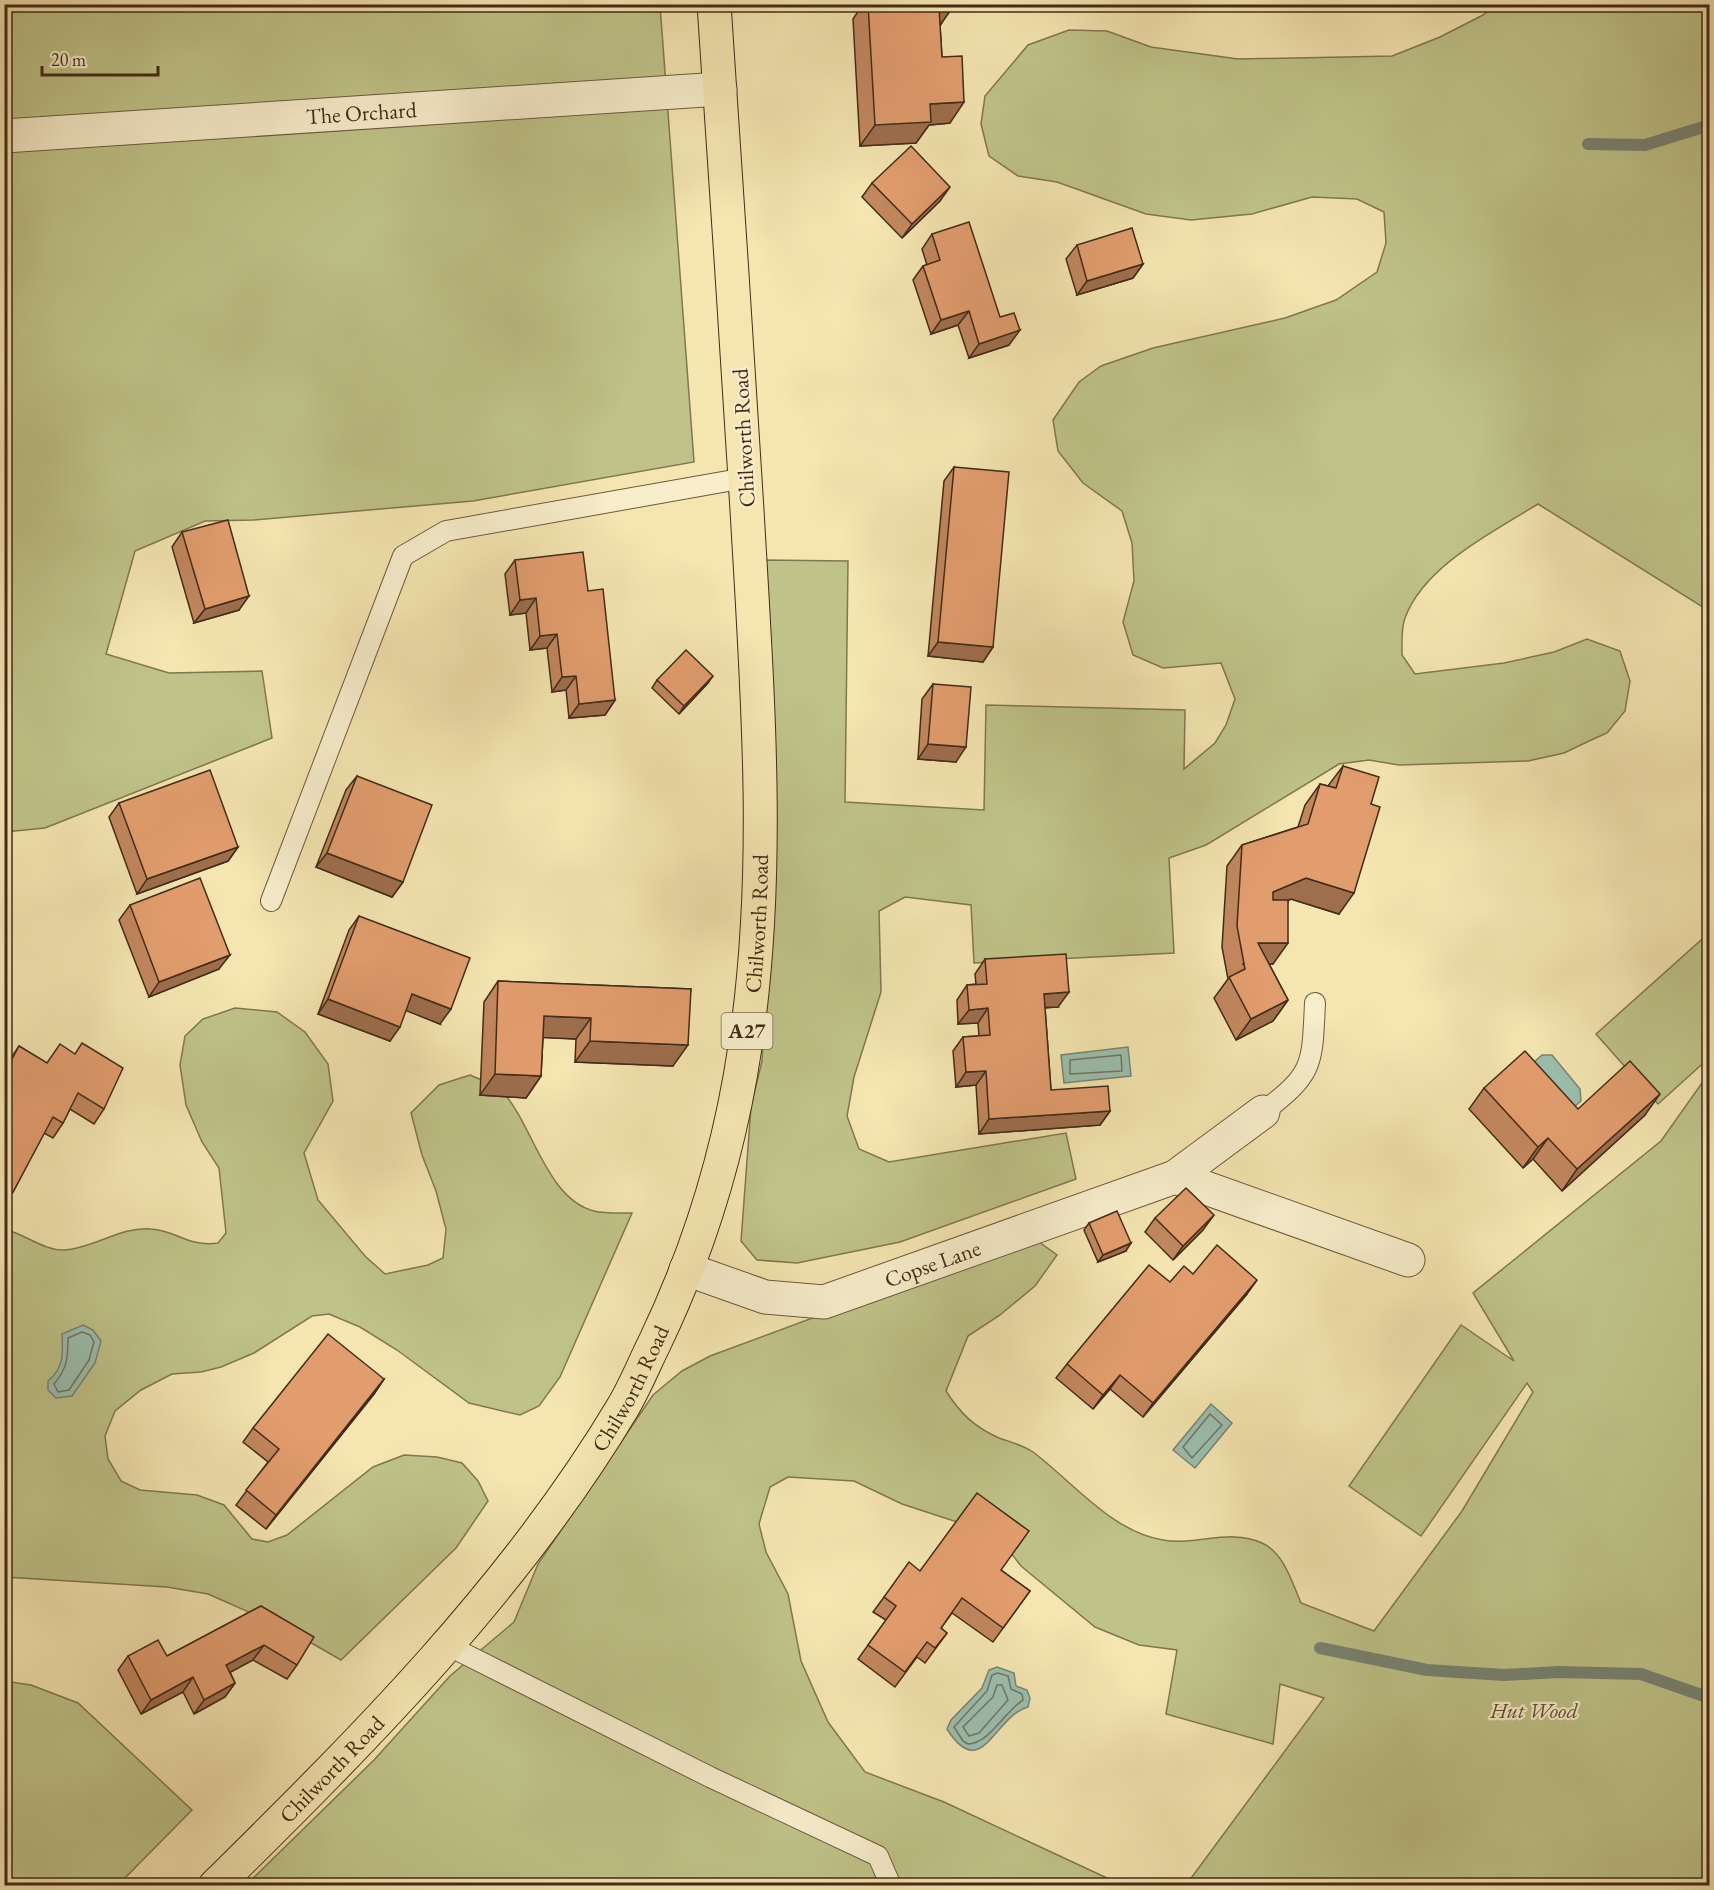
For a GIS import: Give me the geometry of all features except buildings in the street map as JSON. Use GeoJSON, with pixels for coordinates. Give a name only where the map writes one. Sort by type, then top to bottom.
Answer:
{"type":"FeatureCollection","features":[{"type":"Feature","properties":{"kind":"main road","name":"Chilworth Road"},"geometry":{"type":"LineString","coordinates":[[215,1886],[375,1723],[447,1645],[533,1540],[625,1405],[672,1305],[686,1269],[728,1135],[745,1047],[754,965],[759,867],[758,772],[745,478],[714,4]]}},
{"type":"Feature","properties":{"kind":"street","name":"The Orchard"},"geometry":{"type":"LineString","coordinates":[[4,136],[720,89]]}},
{"type":"Feature","properties":{"kind":"street","name":"Copse Lane"},"geometry":{"type":"LineString","coordinates":[[686,1269],[765,1297],[824,1302],[1175,1177],[1263,1112]]}},
{"type":"Feature","properties":{"kind":"street"},"geometry":{"type":"LineString","coordinates":[[1175,1177],[1408,1260]]}},
{"type":"Feature","properties":{"kind":"lane"},"geometry":{"type":"LineString","coordinates":[[271,901],[403,556],[447,531],[745,478]]}},
{"type":"Feature","properties":{"kind":"lane"},"geometry":{"type":"LineString","coordinates":[[1263,1112],[1292,1090],[1307,1071],[1313,1045],[1315,1003]]}},
{"type":"Feature","properties":{"kind":"lane"},"geometry":{"type":"LineString","coordinates":[[447,1645],[710,1777],[878,1856],[891,1886]]}},
{"type":"Feature","properties":{"kind":"green space"},"geometry":{"type":"Polygon","coordinates":[[[5,5],[660,5],[694,462],[473,501],[253,520],[205,521],[135,551],[106,654],[169,673],[262,671],[272,738],[45,828],[5,832],[5,5]]]}},
{"type":"Feature","properties":{"kind":"green space"},"geometry":{"type":"Polygon","coordinates":[[[1495,5],[1709,5],[1709,611],[1538,504],[1462,552],[1427,582],[1414,599],[1405,618],[1402,631],[1402,655],[1415,674],[1504,663],[1554,652],[1587,639],[1620,651],[1630,681],[1625,711],[1607,733],[1564,753],[1528,761],[1399,765],[1369,760],[1339,764],[1206,845],[1169,858],[1174,953],[974,963],[971,905],[905,897],[879,911],[881,992],[854,1077],[847,1116],[859,1149],[889,1162],[1066,1133],[1076,1179],[900,1242],[797,1263],[757,1260],[741,1241],[751,1107],[762,1061],[771,887],[763,560],[848,561],[845,802],[984,810],[986,705],[1185,710],[1184,769],[1215,743],[1226,725],[1235,699],[1221,663],[1163,668],[1133,655],[1123,622],[1134,581],[1132,543],[1122,511],[1083,483],[1058,451],[1053,420],[1079,382],[1101,366],[1153,348],[1285,318],[1336,300],[1377,272],[1386,243],[1384,212],[1357,199],[1312,197],[1252,214],[1191,220],[1146,214],[1057,182],[1018,176],[989,156],[981,124],[985,96],[1028,45],[1069,30],[1107,31],[1151,47],[1238,59],[1392,56],[1440,37],[1483,15],[1495,5]]]}},
{"type":"Feature","properties":{"kind":"green space"},"geometry":{"type":"Polygon","coordinates":[[[1709,933],[1709,1058],[1658,1104],[1596,1034],[1709,933]]]}},
{"type":"Feature","properties":{"kind":"green space"},"geometry":{"type":"Polygon","coordinates":[[[235,1008],[277,1012],[305,1032],[328,1064],[333,1101],[304,1153],[318,1200],[365,1256],[385,1274],[428,1265],[443,1258],[446,1229],[411,1113],[439,1085],[470,1075],[492,1084],[503,1092],[514,1106],[552,1177],[578,1204],[599,1212],[632,1213],[560,1377],[539,1406],[520,1415],[469,1403],[397,1350],[360,1327],[329,1314],[312,1316],[254,1353],[221,1367],[201,1372],[172,1374],[141,1390],[115,1411],[105,1436],[108,1459],[121,1481],[140,1490],[197,1495],[224,1505],[252,1539],[268,1542],[287,1535],[373,1467],[404,1455],[437,1457],[462,1463],[478,1481],[488,1501],[456,1548],[341,1660],[287,1629],[208,1594],[167,1587],[5,1577],[4,1229],[57,1250],[76,1248],[140,1229],[160,1230],[198,1243],[218,1243],[226,1233],[219,1168],[202,1142],[186,1105],[180,1065],[185,1036],[203,1019],[235,1008]]]}},
{"type":"Feature","properties":{"kind":"green space","name":"Hut Wood"},"geometry":{"type":"Polygon","coordinates":[[[1709,1073],[1709,1885],[1186,1885],[1324,1698],[1280,1684],[1273,1744],[1166,1714],[1177,1650],[1139,1645],[1095,1627],[1021,1566],[997,1535],[902,1504],[854,1481],[788,1477],[770,1487],[759,1524],[766,1552],[788,1594],[801,1661],[828,1722],[865,1772],[944,1802],[1122,1885],[245,1886],[374,1760],[450,1676],[514,1622],[538,1564],[653,1395],[682,1371],[710,1356],[842,1307],[1039,1242],[1057,1255],[1035,1286],[1000,1315],[968,1336],[946,1391],[968,1419],[999,1438],[1033,1452],[1110,1517],[1144,1535],[1175,1541],[1238,1537],[1262,1543],[1282,1561],[1301,1603],[1374,1631],[1462,1511],[1533,1392],[1527,1383],[1421,1536],[1349,1486],[1461,1325],[1514,1361],[1473,1293],[1661,1141],[1709,1073]]]}},
{"type":"Feature","properties":{"kind":"green space"},"geometry":{"type":"Polygon","coordinates":[[[4,1681],[31,1685],[78,1703],[192,1810],[118,1885],[5,1885],[4,1681]]]}},
{"type":"Feature","properties":{"kind":"water"},"geometry":{"type":"Polygon","coordinates":[[[1128,1047],[1131,1076],[1064,1083],[1061,1055],[1128,1047]]]}},
{"type":"Feature","properties":{"kind":"water"},"geometry":{"type":"Polygon","coordinates":[[[1542,1055],[1552,1055],[1580,1089],[1581,1101],[1574,1107],[1533,1063],[1542,1055]]]}},
{"type":"Feature","properties":{"kind":"water"},"geometry":{"type":"Polygon","coordinates":[[[83,1325],[93,1330],[101,1341],[95,1363],[72,1396],[56,1398],[48,1390],[48,1381],[60,1365],[62,1334],[83,1325]]]}},
{"type":"Feature","properties":{"kind":"water"},"geometry":{"type":"Polygon","coordinates":[[[1211,1404],[1232,1423],[1195,1468],[1173,1450],[1211,1404]]]}},
{"type":"Feature","properties":{"kind":"water"},"geometry":{"type":"Polygon","coordinates":[[[997,1667],[1014,1673],[1016,1686],[1027,1690],[1030,1698],[1028,1707],[1016,1713],[979,1749],[970,1750],[959,1744],[947,1729],[951,1720],[982,1688],[989,1670],[997,1667]]]}},
{"type":"Feature","properties":{"kind":"waterway"},"geometry":{"type":"LineString","coordinates":[[1588,144],[1645,145],[1710,125]]}},
{"type":"Feature","properties":{"kind":"waterway"},"geometry":{"type":"LineString","coordinates":[[1320,1648],[1427,1670],[1504,1675],[1558,1672],[1641,1674],[1710,1698]]}}]}
